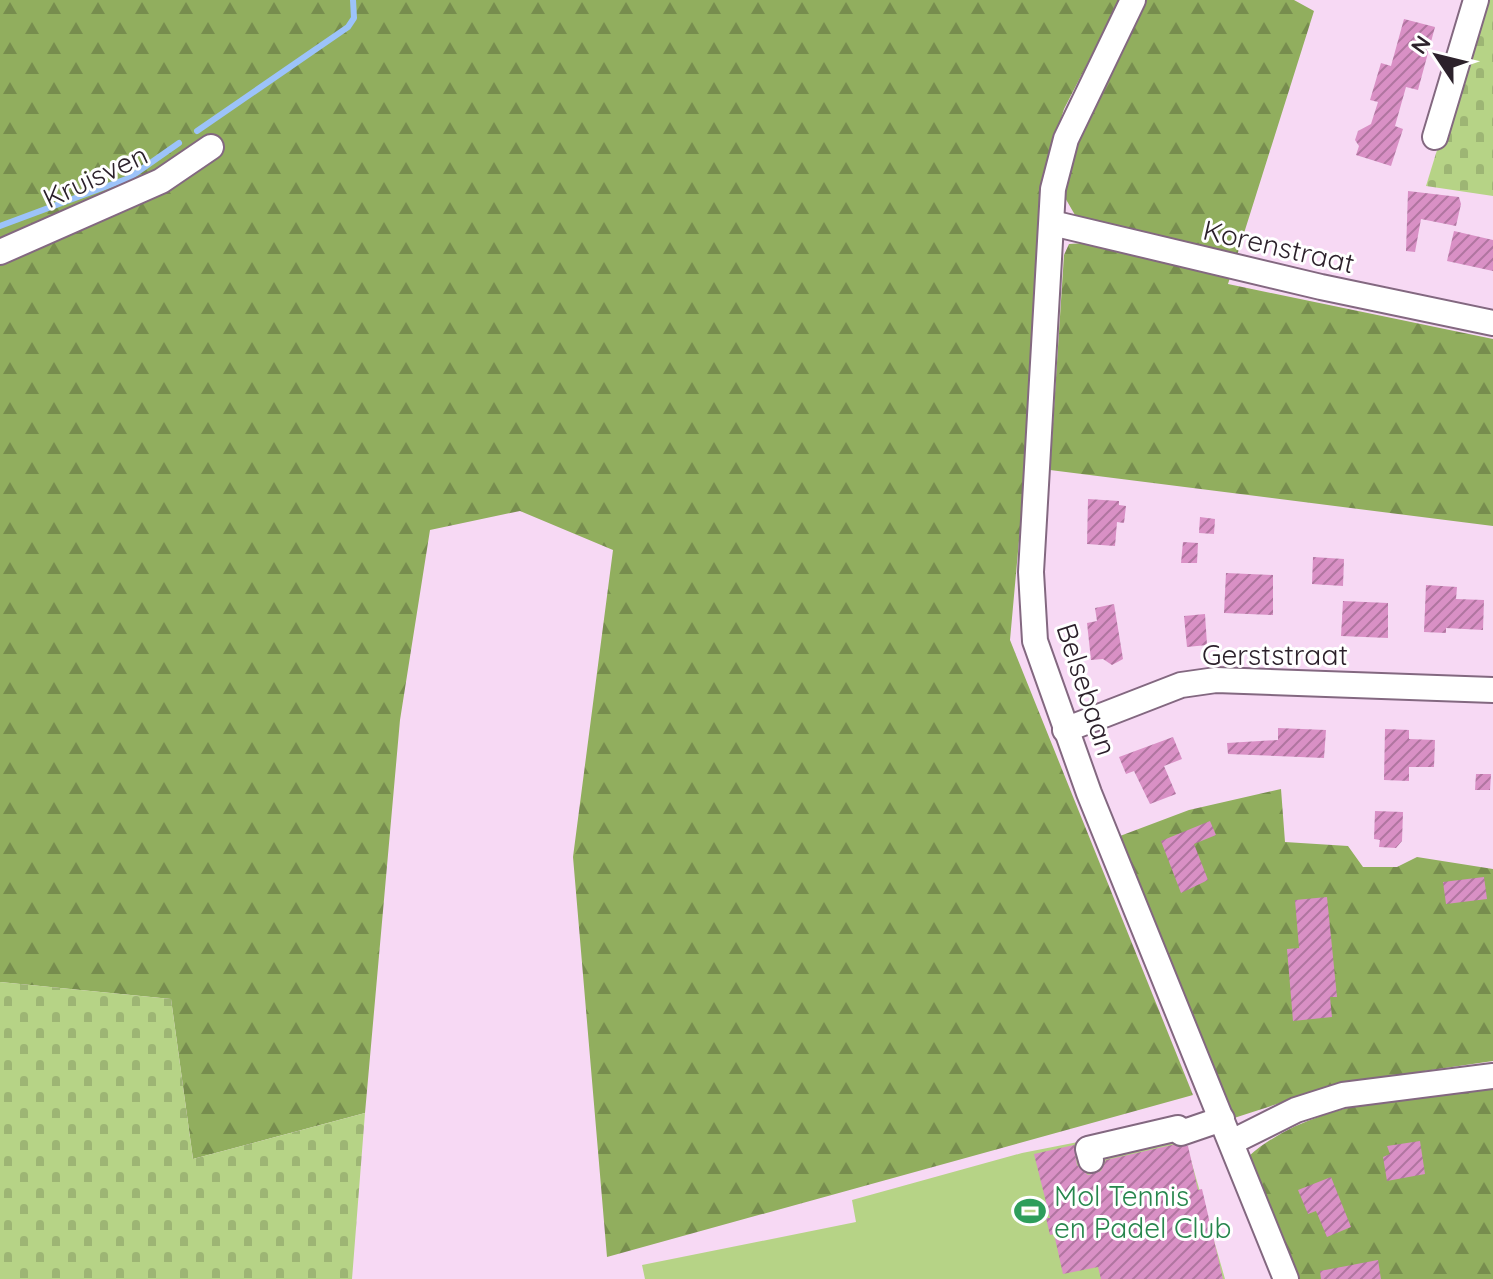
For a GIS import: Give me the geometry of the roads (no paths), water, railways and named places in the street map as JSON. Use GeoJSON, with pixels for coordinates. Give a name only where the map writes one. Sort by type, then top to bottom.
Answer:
{"type":"FeatureCollection","features":[{"type":"Feature","properties":{"kind":"street","name":"Belsebaan"},"geometry":{"type":"LineString","coordinates":[[1133,0],[1066,139],[1053,189],[1031,572],[1035,641],[1065,730],[1286,1279]]}},
{"type":"Feature","properties":{"kind":"street"},"geometry":{"type":"LineString","coordinates":[[1435,137],[1476,0]]}},
{"type":"Feature","properties":{"kind":"street","name":"Kruisven"},"geometry":{"type":"LineString","coordinates":[[0,252],[161,181],[211,147]]}},
{"type":"Feature","properties":{"kind":"street","name":"Korenstraat"},"geometry":{"type":"LineString","coordinates":[[1052,223],[1321,287],[1493,323]]}},
{"type":"Feature","properties":{"kind":"street","name":"Gerststraat"},"geometry":{"type":"LineString","coordinates":[[1065,730],[1181,685],[1216,680],[1493,690]]}},
{"type":"Feature","properties":{"kind":"street"},"geometry":{"type":"LineString","coordinates":[[1232,1142],[1296,1110],[1343,1095],[1493,1076]]}},
{"type":"Feature","properties":{"kind":"street"},"geometry":{"type":"LineString","coordinates":[[1091,1160],[1088,1149],[1178,1128],[1181,1133],[1222,1119]]}},
{"type":"Feature","properties":{"kind":"waterway"},"geometry":{"type":"LineString","coordinates":[[197,131],[348,27],[354,18],[353,0]]}},
{"type":"Feature","properties":{"kind":"waterway"},"geometry":{"type":"LineString","coordinates":[[0,226],[129,178],[179,143]]}},
{"type":"Feature","properties":{"kind":"place","name":"Mol Tennis en Padel Club"},"geometry":{"type":"Point","coordinates":[1030,1211]}}]}
